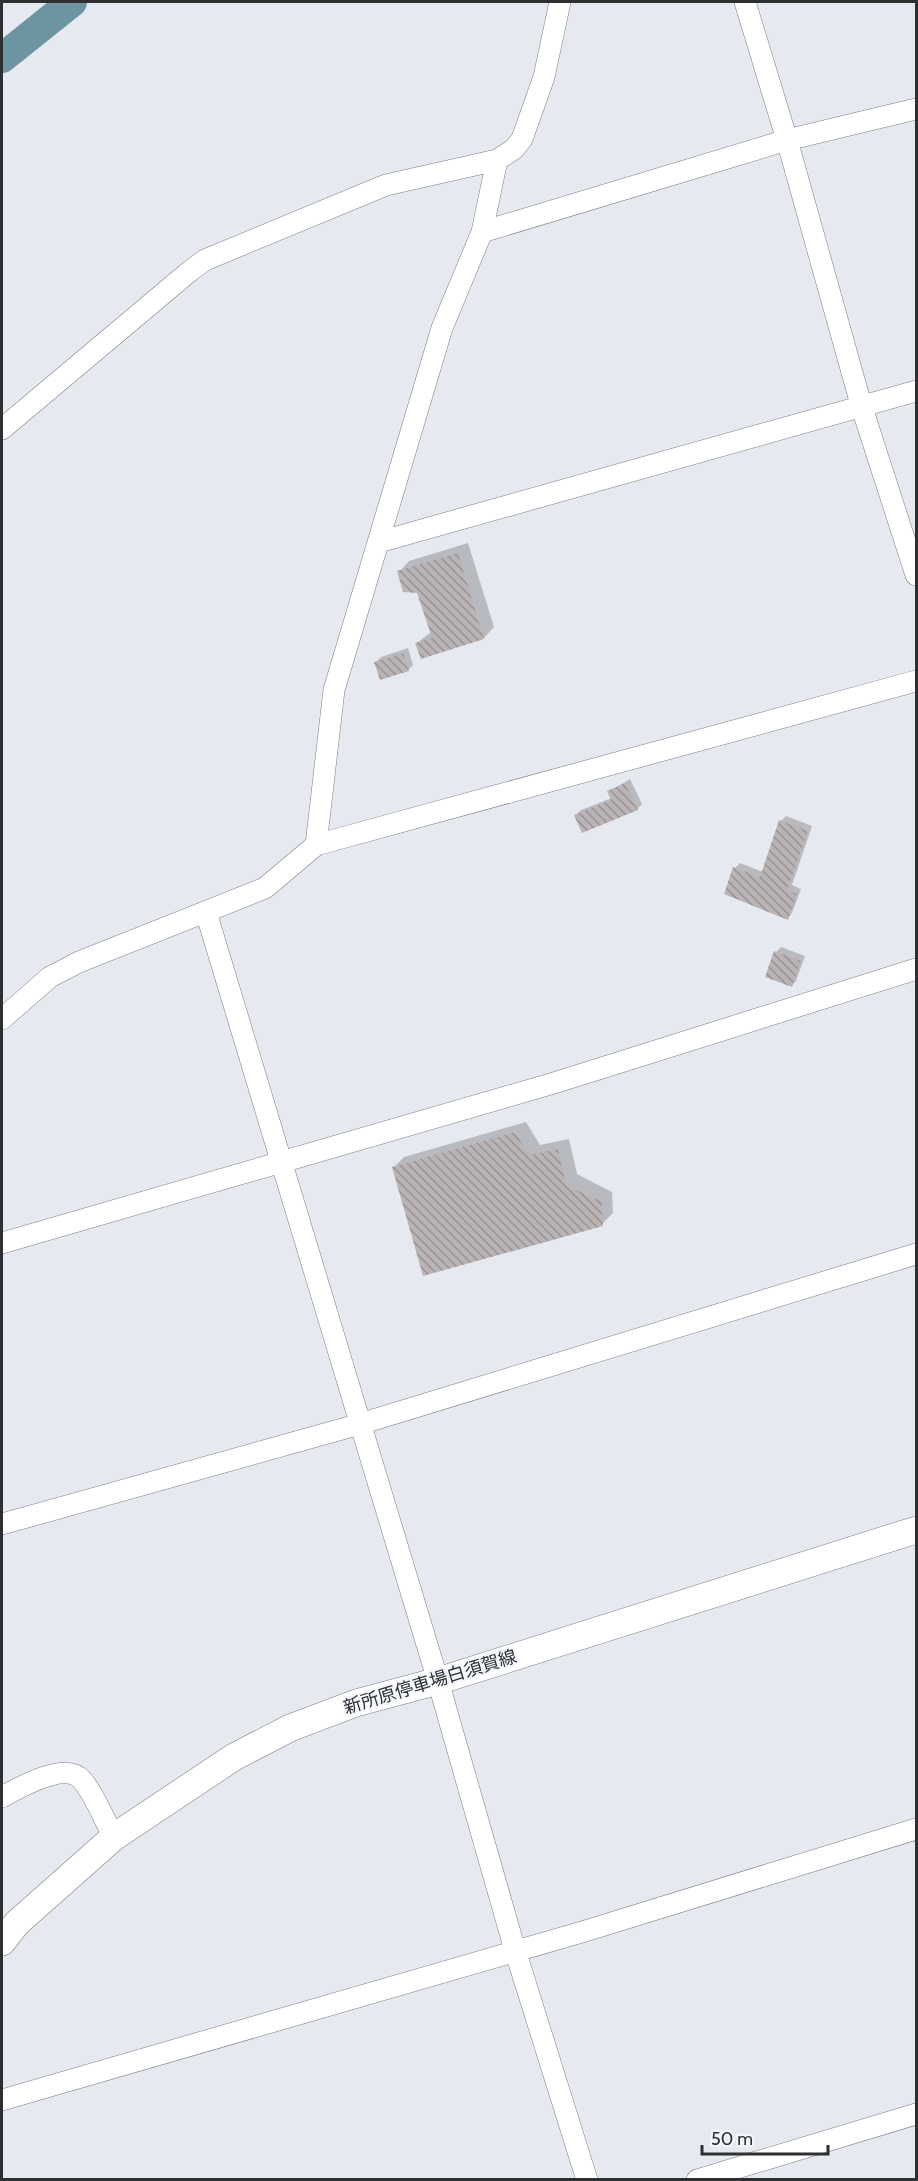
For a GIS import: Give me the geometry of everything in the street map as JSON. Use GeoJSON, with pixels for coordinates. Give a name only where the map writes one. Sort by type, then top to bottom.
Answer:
{"type":"FeatureCollection","features":[{"type":"Feature","properties":{"kind":"main road","name":"新所原停車場白須賀線"},"geometry":{"type":"LineString","coordinates":[[2,1942],[17,1923],[114,1837],[234,1757],[290,1728],[356,1703],[438,1681],[916,1530]]}},
{"type":"Feature","properties":{"kind":"street"},"geometry":{"type":"LineString","coordinates":[[2,429],[206,260],[386,185],[497,160],[514,149],[522,139],[544,76],[560,2]]}},
{"type":"Feature","properties":{"kind":"street"},"geometry":{"type":"LineString","coordinates":[[745,2],[787,140],[861,408],[916,575]]}},
{"type":"Feature","properties":{"kind":"street"},"geometry":{"type":"LineString","coordinates":[[482,232],[787,140],[916,109]]}},
{"type":"Feature","properties":{"kind":"street"},"geometry":{"type":"LineString","coordinates":[[316,845],[334,690],[442,328],[482,232],[497,160]]}},
{"type":"Feature","properties":{"kind":"street"},"geometry":{"type":"LineString","coordinates":[[379,542],[916,391]]}},
{"type":"Feature","properties":{"kind":"street"},"geometry":{"type":"LineString","coordinates":[[2,1019],[50,977],[79,962],[265,888],[316,845],[916,681]]}},
{"type":"Feature","properties":{"kind":"street"},"geometry":{"type":"LineString","coordinates":[[206,912],[438,1681],[515,1950],[586,2180]]}},
{"type":"Feature","properties":{"kind":"street"},"geometry":{"type":"LineString","coordinates":[[2,1243],[554,1083],[916,969]]}},
{"type":"Feature","properties":{"kind":"street"},"geometry":{"type":"LineString","coordinates":[[2,1524],[360,1424],[916,1254]]}},
{"type":"Feature","properties":{"kind":"street"},"geometry":{"type":"LineString","coordinates":[[2,1797],[54,1774],[72,1773],[82,1780],[114,1837]]}},
{"type":"Feature","properties":{"kind":"street"},"geometry":{"type":"LineString","coordinates":[[2,2100],[582,1932],[916,1829]]}},
{"type":"Feature","properties":{"kind":"street"},"geometry":{"type":"LineString","coordinates":[[697,2180],[916,2114]]}},
{"type":"Feature","properties":{"kind":"building"},"geometry":{"type":"Polygon","coordinates":[[[458,553],[484,639],[421,659],[415,643],[432,638],[417,593],[403,592],[397,571],[458,553]]]}},
{"type":"Feature","properties":{"kind":"building"},"geometry":{"type":"Polygon","coordinates":[[[403,653],[409,671],[380,680],[374,662],[403,653]]]}},
{"type":"Feature","properties":{"kind":"building"},"geometry":{"type":"Polygon","coordinates":[[[625,783],[638,810],[582,833],[574,815],[611,800],[607,791],[625,783]]]}},
{"type":"Feature","properties":{"kind":"building"},"geometry":{"type":"Polygon","coordinates":[[[779,820],[808,831],[787,890],[797,894],[788,920],[724,894],[733,867],[760,877],[779,820]]]}},
{"type":"Feature","properties":{"kind":"building"},"geometry":{"type":"Polygon","coordinates":[[[774,951],[801,961],[792,987],[765,977],[774,951]]]}},
{"type":"Feature","properties":{"kind":"building"},"geometry":{"type":"Polygon","coordinates":[[[515,1132],[529,1155],[558,1149],[566,1185],[602,1202],[603,1226],[423,1276],[392,1167],[515,1132]]]}},
{"type":"Feature","properties":{"kind":"waterway"},"geometry":{"type":"LineString","coordinates":[[2,58],[72,2]]}}]}
